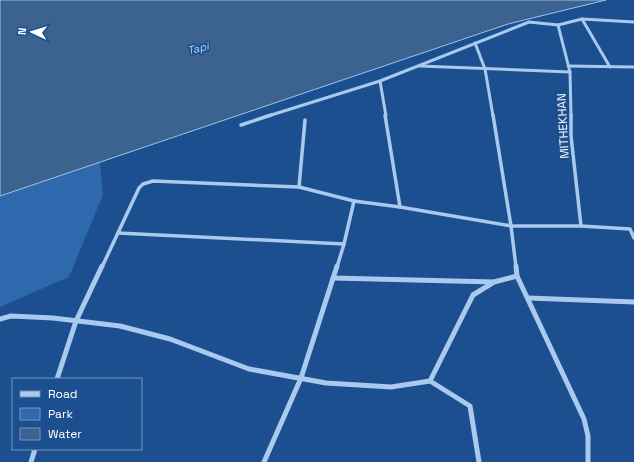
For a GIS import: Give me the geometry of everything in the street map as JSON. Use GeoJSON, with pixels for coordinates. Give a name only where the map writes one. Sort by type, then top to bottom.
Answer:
{"type":"FeatureCollection","features":[{"type":"Feature","properties":{"kind":"street"},"geometry":{"type":"LineString","coordinates":[[241,125],[380,81],[529,22],[558,25],[582,19],[634,22]]}},
{"type":"Feature","properties":{"kind":"street"},"geometry":{"type":"LineString","coordinates":[[582,19],[610,67]]}},
{"type":"Feature","properties":{"kind":"street","name":"MITHEKHAN"},"geometry":{"type":"LineString","coordinates":[[558,25],[570,72],[572,141],[580,226]]}},
{"type":"Feature","properties":{"kind":"street"},"geometry":{"type":"LineString","coordinates":[[475,43],[485,69],[511,226],[517,276],[584,419],[588,436],[588,462]]}},
{"type":"Feature","properties":{"kind":"street"},"geometry":{"type":"LineString","coordinates":[[418,66],[570,72]]}},
{"type":"Feature","properties":{"kind":"street"},"geometry":{"type":"LineString","coordinates":[[568,66],[634,68]]}},
{"type":"Feature","properties":{"kind":"street"},"geometry":{"type":"LineString","coordinates":[[380,81],[400,207]]}},
{"type":"Feature","properties":{"kind":"street"},"geometry":{"type":"LineString","coordinates":[[299,187],[305,120]]}},
{"type":"Feature","properties":{"kind":"street"},"geometry":{"type":"LineString","coordinates":[[57,378],[76,321],[139,188],[142,184],[153,181],[299,187],[354,201],[400,207],[511,226],[632,228],[634,238]]}},
{"type":"Feature","properties":{"kind":"street"},"geometry":{"type":"LineString","coordinates":[[264,462],[301,378],[344,244],[354,201]]}},
{"type":"Feature","properties":{"kind":"street"},"geometry":{"type":"LineString","coordinates":[[118,233],[344,244]]}},
{"type":"Feature","properties":{"kind":"street"},"geometry":{"type":"LineString","coordinates":[[333,278],[494,282],[517,276]]}},
{"type":"Feature","properties":{"kind":"street"},"geometry":{"type":"LineString","coordinates":[[430,382],[473,295],[494,282]]}},
{"type":"Feature","properties":{"kind":"street"},"geometry":{"type":"LineString","coordinates":[[528,298],[634,302]]}},
{"type":"Feature","properties":{"kind":"street"},"geometry":{"type":"LineString","coordinates":[[0,319],[11,316],[120,326],[170,339],[250,369],[326,383],[391,387],[430,382],[470,406],[479,462]]}},
{"type":"Feature","properties":{"kind":"street"},"geometry":{"type":"LineString","coordinates":[[31,462],[35,450]]}},
{"type":"Feature","properties":{"kind":"green space"},"geometry":{"type":"Polygon","coordinates":[[[99,155],[103,195],[69,277],[0,307],[0,188],[99,155]]]}},
{"type":"Feature","properties":{"kind":"water","name":"Tapi"},"geometry":{"type":"Polygon","coordinates":[[[0,0],[606,0],[508,24],[0,196],[0,0]]]}}]}
